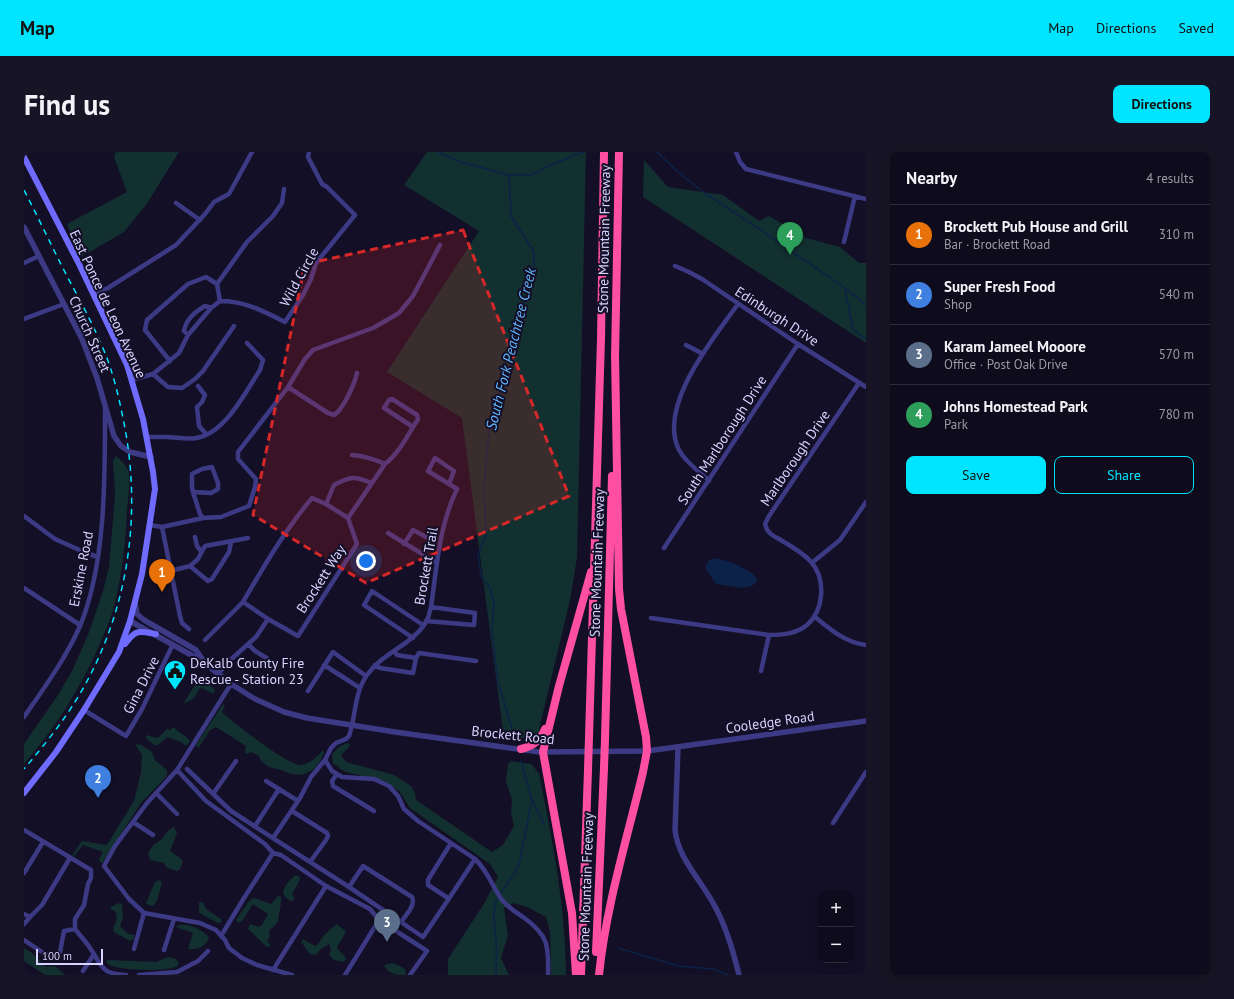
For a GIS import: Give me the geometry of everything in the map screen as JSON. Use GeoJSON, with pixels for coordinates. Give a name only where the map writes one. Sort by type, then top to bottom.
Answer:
{"type":"FeatureCollection","features":[{"type":"Feature","properties":{"kind":"highway","name":"Stone Mountain Freeway"},"geometry":{"type":"LineString","coordinates":[[581,975],[602,339],[604,152]]}},
{"type":"Feature","properties":{"kind":"highway","name":"Stone Mountain Freeway"},"geometry":{"type":"LineString","coordinates":[[595,975],[605,739],[619,152]]}},
{"type":"Feature","properties":{"kind":"highway"},"geometry":{"type":"LineString","coordinates":[[599,975],[602,942],[647,751],[646,736],[621,609],[619,589],[615,354]]}},
{"type":"Feature","properties":{"kind":"highway"},"geometry":{"type":"LineString","coordinates":[[576,975],[572,913],[543,752],[594,558]]}},
{"type":"Feature","properties":{"kind":"highway"},"geometry":{"type":"LineString","coordinates":[[521,749],[530,746],[540,739],[553,710]]}},
{"type":"Feature","properties":{"kind":"main road","name":"East Ponce de Leon Avenue"},"geometry":{"type":"LineString","coordinates":[[24,157],[79,264],[119,347],[132,380],[147,437],[155,489],[142,574],[130,621],[119,652],[84,710],[56,752],[24,793]]}},
{"type":"Feature","properties":{"kind":"main road"},"geometry":{"type":"LineString","coordinates":[[119,652],[131,635],[138,632],[156,634]]}},
{"type":"Feature","properties":{"kind":"street"},"geometry":{"type":"LineString","coordinates":[[93,294],[108,288],[176,245],[200,220],[214,202],[229,194],[252,152]]}},
{"type":"Feature","properties":{"kind":"street","name":"Wild Circle"},"geometry":{"type":"LineString","coordinates":[[220,301],[234,301],[261,310],[285,322],[303,295],[311,279],[316,263],[355,215],[327,187],[322,184],[308,157],[309,152]]}},
{"type":"Feature","properties":{"kind":"street"},"geometry":{"type":"LineString","coordinates":[[736,152],[740,162],[746,168],[866,198]]}},
{"type":"Feature","properties":{"kind":"street"},"geometry":{"type":"LineString","coordinates":[[216,284],[247,242],[277,211],[282,203],[284,189]]}},
{"type":"Feature","properties":{"kind":"street"},"geometry":{"type":"LineString","coordinates":[[844,242],[855,196]]}},
{"type":"Feature","properties":{"kind":"street"},"geometry":{"type":"LineString","coordinates":[[176,203],[200,220]]}},
{"type":"Feature","properties":{"kind":"street","name":"Church Street"},"geometry":{"type":"LineString","coordinates":[[24,227],[91,360],[114,436],[121,446],[130,452],[150,457]]}},
{"type":"Feature","properties":{"kind":"street"},"geometry":{"type":"LineString","coordinates":[[150,526],[162,527],[203,518],[220,517],[249,506],[255,487],[256,478],[238,459],[238,452],[288,387],[304,359],[313,350],[373,328],[399,313],[413,296],[435,252],[440,246]]}},
{"type":"Feature","properties":{"kind":"street"},"geometry":{"type":"LineString","coordinates":[[24,263],[39,256]]}},
{"type":"Feature","properties":{"kind":"street","name":"Edinburgh Drive"},"geometry":{"type":"LineString","coordinates":[[675,266],[702,279],[798,344],[866,387]]}},
{"type":"Feature","properties":{"kind":"street"},"geometry":{"type":"LineString","coordinates":[[132,380],[153,374],[170,361],[179,353],[188,335],[211,308],[220,301],[216,284],[206,277],[188,284],[147,320],[145,330],[170,361]]}},
{"type":"Feature","properties":{"kind":"street"},"geometry":{"type":"LineString","coordinates":[[24,319],[64,304]]}},
{"type":"Feature","properties":{"kind":"street"},"geometry":{"type":"LineString","coordinates":[[709,481],[684,458],[679,449],[675,438],[674,424],[676,409],[681,394],[703,354],[738,304]]}},
{"type":"Feature","properties":{"kind":"street"},"geometry":{"type":"LineString","coordinates":[[188,335],[184,331],[185,325],[194,313],[205,306],[211,308]]}},
{"type":"Feature","properties":{"kind":"street"},"geometry":{"type":"LineString","coordinates":[[153,374],[168,387],[182,388],[203,371],[234,326]]}},
{"type":"Feature","properties":{"kind":"street"},"geometry":{"type":"LineString","coordinates":[[147,437],[186,439],[198,438],[224,422],[260,370],[263,360],[247,343]]}},
{"type":"Feature","properties":{"kind":"street","name":"South Marlborough Drive"},"geometry":{"type":"LineString","coordinates":[[664,548],[798,344]]}},
{"type":"Feature","properties":{"kind":"street"},"geometry":{"type":"LineString","coordinates":[[686,345],[703,354]]}},
{"type":"Feature","properties":{"kind":"street"},"geometry":{"type":"LineString","coordinates":[[288,387],[328,413],[334,415],[340,410],[356,379],[356,373]]}},
{"type":"Feature","properties":{"kind":"street","name":"Marlborough Drive"},"geometry":{"type":"LineString","coordinates":[[815,617],[821,599],[822,585],[813,562],[794,547],[769,532],[765,524],[859,383]]}},
{"type":"Feature","properties":{"kind":"street"},"geometry":{"type":"LineString","coordinates":[[198,386],[205,396],[197,407],[199,426],[206,434]]}},
{"type":"Feature","properties":{"kind":"street"},"geometry":{"type":"LineString","coordinates":[[205,640],[243,602],[292,522],[312,498],[326,504],[348,518],[385,464],[392,459],[418,420],[417,415],[392,399],[389,400],[384,408],[413,427]]}},
{"type":"Feature","properties":{"kind":"street","name":"Erskine Road"},"geometry":{"type":"LineString","coordinates":[[24,716],[44,688],[74,639],[89,599],[98,557],[104,492],[105,409]]}},
{"type":"Feature","properties":{"kind":"street"},"geometry":{"type":"LineString","coordinates":[[104,438],[114,436]]}},
{"type":"Feature","properties":{"kind":"street"},"geometry":{"type":"LineString","coordinates":[[352,455],[376,459],[385,464]]}},
{"type":"Feature","properties":{"kind":"street","name":"Brockett Trail"},"geometry":{"type":"LineString","coordinates":[[352,726],[357,696],[366,676],[375,665],[394,650],[413,638],[425,623],[431,606],[444,525],[450,504],[458,489],[449,484],[428,471],[435,458],[454,471],[449,484]]}},
{"type":"Feature","properties":{"kind":"street"},"geometry":{"type":"LineString","coordinates":[[193,492],[211,493],[218,489],[218,483],[212,467],[202,469],[192,474],[193,492],[200,514],[203,518]]}},
{"type":"Feature","properties":{"kind":"street"},"geometry":{"type":"LineString","coordinates":[[326,504],[334,485],[349,478],[359,478],[372,483]]}},
{"type":"Feature","properties":{"kind":"street"},"geometry":{"type":"LineString","coordinates":[[813,562],[840,540],[866,502]]}},
{"type":"Feature","properties":{"kind":"street"},"geometry":{"type":"LineString","coordinates":[[24,516],[55,539],[98,557]]}},
{"type":"Feature","properties":{"kind":"street","name":"Brockett Way"},"geometry":{"type":"LineString","coordinates":[[243,602],[268,619],[298,636],[357,544],[348,518]]}},
{"type":"Feature","properties":{"kind":"street"},"geometry":{"type":"LineString","coordinates":[[162,527],[180,616],[182,623],[189,629]]}},
{"type":"Feature","properties":{"kind":"street"},"geometry":{"type":"LineString","coordinates":[[404,544],[413,530],[430,539]]}},
{"type":"Feature","properties":{"kind":"street"},"geometry":{"type":"LineString","coordinates":[[388,533],[437,563]]}},
{"type":"Feature","properties":{"kind":"street"},"geometry":{"type":"LineString","coordinates":[[195,537],[197,546],[202,551]]}},
{"type":"Feature","properties":{"kind":"street"},"geometry":{"type":"LineString","coordinates":[[170,571],[190,566],[198,559],[205,546],[248,538]]}},
{"type":"Feature","properties":{"kind":"street"},"geometry":{"type":"LineString","coordinates":[[190,566],[208,581],[212,579],[229,552],[231,542]]}},
{"type":"Feature","properties":{"kind":"street"},"geometry":{"type":"LineString","coordinates":[[24,588],[80,625]]}},
{"type":"Feature","properties":{"kind":"street"},"geometry":{"type":"LineString","coordinates":[[413,638],[364,605],[372,591],[425,623],[474,625],[475,613],[431,606]]}},
{"type":"Feature","properties":{"kind":"street"},"geometry":{"type":"LineString","coordinates":[[135,602],[137,614],[144,620],[196,650],[205,664]]}},
{"type":"Feature","properties":{"kind":"street"},"geometry":{"type":"LineString","coordinates":[[652,618],[782,635],[796,631],[805,626],[815,617],[847,640],[858,645],[866,646]]}},
{"type":"Feature","properties":{"kind":"street"},"geometry":{"type":"LineString","coordinates":[[218,674],[227,663],[249,645],[268,619]]}},
{"type":"Feature","properties":{"kind":"street","name":"Brockett Road"},"geometry":{"type":"LineString","coordinates":[[130,621],[174,644],[205,664],[231,684],[260,702],[284,712],[306,718],[352,726],[543,752],[647,751],[678,748]]}},
{"type":"Feature","properties":{"kind":"street"},"geometry":{"type":"LineString","coordinates":[[762,671],[769,634]]}},
{"type":"Feature","properties":{"kind":"street","name":"Gina Drive"},"geometry":{"type":"LineString","coordinates":[[84,710],[126,736],[142,709],[174,644]]}},
{"type":"Feature","properties":{"kind":"street"},"geometry":{"type":"LineString","coordinates":[[249,645],[268,659]]}},
{"type":"Feature","properties":{"kind":"street"},"geometry":{"type":"LineString","coordinates":[[394,650],[397,655],[416,658]]}},
{"type":"Feature","properties":{"kind":"street"},"geometry":{"type":"LineString","coordinates":[[308,691],[333,652],[366,676]]}},
{"type":"Feature","properties":{"kind":"street"},"geometry":{"type":"LineString","coordinates":[[375,665],[380,668],[413,673],[416,658],[419,653],[476,661]]}},
{"type":"Feature","properties":{"kind":"street"},"geometry":{"type":"LineString","coordinates":[[324,665],[360,688]]}},
{"type":"Feature","properties":{"kind":"street"},"geometry":{"type":"LineString","coordinates":[[231,684],[177,770],[133,822],[115,846],[104,866],[129,899],[144,913],[200,923],[216,930],[225,940],[229,948],[242,958],[273,970],[292,975]]}},
{"type":"Feature","properties":{"kind":"street","name":"Cooledge Road"},"geometry":{"type":"LineString","coordinates":[[678,748],[866,721]]}},
{"type":"Feature","properties":{"kind":"street"},"geometry":{"type":"LineString","coordinates":[[273,838],[292,811],[311,778],[325,760],[333,745],[347,738],[352,726]]}},
{"type":"Feature","properties":{"kind":"street"},"geometry":{"type":"LineString","coordinates":[[678,748],[676,838],[681,853],[713,902],[723,922],[739,975]]}},
{"type":"Feature","properties":{"kind":"street"},"geometry":{"type":"LineString","coordinates":[[325,760],[329,767],[337,774],[347,778],[374,779],[389,786],[398,796],[404,809],[418,821],[475,859],[483,866],[502,900],[510,908],[540,930],[545,940],[547,951],[548,975]]}},
{"type":"Feature","properties":{"kind":"street"},"geometry":{"type":"LineString","coordinates":[[213,794],[236,761]]}},
{"type":"Feature","properties":{"kind":"street"},"geometry":{"type":"LineString","coordinates":[[187,769],[231,811],[349,887],[423,937],[475,859]]}},
{"type":"Feature","properties":{"kind":"street"},"geometry":{"type":"LineString","coordinates":[[177,770],[206,801],[265,844],[273,853],[281,855],[326,886],[370,909],[380,920],[427,951],[410,975]]}},
{"type":"Feature","properties":{"kind":"street"},"geometry":{"type":"LineString","coordinates":[[834,823],[866,772]]}},
{"type":"Feature","properties":{"kind":"street"},"geometry":{"type":"LineString","coordinates":[[337,774],[332,781],[333,786],[374,811]]}},
{"type":"Feature","properties":{"kind":"street"},"geometry":{"type":"LineString","coordinates":[[266,781],[298,801]]}},
{"type":"Feature","properties":{"kind":"street"},"geometry":{"type":"LineString","coordinates":[[255,826],[279,789]]}},
{"type":"Feature","properties":{"kind":"street"},"geometry":{"type":"LineString","coordinates":[[156,793],[177,814]]}},
{"type":"Feature","properties":{"kind":"street"},"geometry":{"type":"LineString","coordinates":[[292,811],[327,833],[328,836],[326,840],[310,862]]}},
{"type":"Feature","properties":{"kind":"street"},"geometry":{"type":"LineString","coordinates":[[133,822],[153,835]]}},
{"type":"Feature","properties":{"kind":"street"},"geometry":{"type":"LineString","coordinates":[[24,830],[91,870],[91,878],[88,884],[84,905],[75,919],[75,929],[88,945],[101,968],[114,974],[126,975]]}},
{"type":"Feature","properties":{"kind":"street"},"geometry":{"type":"LineString","coordinates":[[25,869],[43,842]]}},
{"type":"Feature","properties":{"kind":"street"},"geometry":{"type":"LineString","coordinates":[[450,897],[448,898],[428,884],[431,875],[451,843]]}},
{"type":"Feature","properties":{"kind":"street"},"geometry":{"type":"LineString","coordinates":[[221,936],[273,853]]}},
{"type":"Feature","properties":{"kind":"street"},"geometry":{"type":"LineString","coordinates":[[24,924],[42,905],[70,858]]}},
{"type":"Feature","properties":{"kind":"street"},"geometry":{"type":"LineString","coordinates":[[349,887],[363,866],[412,897],[413,904],[401,922]]}},
{"type":"Feature","properties":{"kind":"street"},"geometry":{"type":"LineString","coordinates":[[273,970],[326,886]]}},
{"type":"Feature","properties":{"kind":"street"},"geometry":{"type":"LineString","coordinates":[[134,949],[144,913]]}},
{"type":"Feature","properties":{"kind":"street"},"geometry":{"type":"LineString","coordinates":[[24,914],[30,917]]}},
{"type":"Feature","properties":{"kind":"street"},"geometry":{"type":"LineString","coordinates":[[164,950],[174,919]]}},
{"type":"Feature","properties":{"kind":"street"},"geometry":{"type":"LineString","coordinates":[[345,975],[380,920]]}},
{"type":"Feature","properties":{"kind":"street"},"geometry":{"type":"LineString","coordinates":[[24,940],[45,954],[54,957],[60,952],[64,931],[75,929]]}},
{"type":"Feature","properties":{"kind":"street"},"geometry":{"type":"LineString","coordinates":[[139,975],[177,972],[198,961],[208,951]]}},
{"type":"Feature","properties":{"kind":"street"},"geometry":{"type":"LineString","coordinates":[[83,970],[94,954]]}},
{"type":"Feature","properties":{"kind":"highlighted area"},"geometry":{"type":"Polygon","coordinates":[[[463,230],[569,496],[366,583],[253,515],[305,264],[463,230]]]}},
{"type":"Feature","properties":{"kind":"green space"},"geometry":{"type":"Polygon","coordinates":[[[116,152],[179,152],[146,205],[124,232],[81,257],[67,224],[127,192],[114,157],[116,152]]]}},
{"type":"Feature","properties":{"kind":"green space"},"geometry":{"type":"Polygon","coordinates":[[[427,152],[586,152],[577,558],[570,600],[537,738],[504,738],[462,418],[387,372],[479,231],[404,185],[427,152]]]}},
{"type":"Feature","properties":{"kind":"green space"},"geometry":{"type":"Polygon","coordinates":[[[644,160],[668,187],[723,195],[759,221],[769,216],[806,238],[840,247],[859,263],[866,263],[866,343],[643,197],[644,160]]]}},
{"type":"Feature","properties":{"kind":"green space"},"geometry":{"type":"Polygon","coordinates":[[[116,456],[123,462],[128,470],[129,484],[123,558],[113,611],[84,678],[66,708],[24,764],[24,744],[58,695],[73,669],[89,632],[103,591],[109,567],[115,494],[113,461],[116,456]]]}},
{"type":"Feature","properties":{"kind":"green space"},"geometry":{"type":"Polygon","coordinates":[[[204,675],[208,677],[210,685],[215,690],[214,693],[202,688],[199,689],[194,698],[184,704],[200,677],[204,675]]]}},
{"type":"Feature","properties":{"kind":"green space"},"geometry":{"type":"Polygon","coordinates":[[[223,704],[225,706],[222,712],[225,715],[262,744],[284,758],[293,763],[303,765],[313,760],[323,750],[324,753],[319,763],[313,770],[302,775],[291,774],[269,767],[261,761],[259,756],[251,752],[247,754],[245,753],[246,746],[216,727],[210,730],[199,747],[197,747],[196,745],[223,704]]]}},
{"type":"Feature","properties":{"kind":"green space"},"geometry":{"type":"Polygon","coordinates":[[[174,727],[190,741],[186,746],[181,742],[167,737],[158,745],[154,745],[147,739],[146,735],[158,738],[167,729],[170,730],[174,727]]]}},
{"type":"Feature","properties":{"kind":"green space"},"geometry":{"type":"Polygon","coordinates":[[[347,743],[350,744],[349,747],[341,755],[346,762],[394,775],[411,786],[415,793],[416,800],[492,852],[503,845],[514,826],[511,812],[512,800],[506,781],[508,764],[511,761],[531,764],[539,773],[553,848],[564,924],[566,975],[551,975],[550,932],[546,917],[529,908],[514,903],[504,908],[508,935],[501,958],[509,975],[448,975],[448,959],[485,902],[498,877],[490,864],[410,808],[399,791],[384,781],[346,772],[333,764],[332,754],[339,747],[347,743]]]}},
{"type":"Feature","properties":{"kind":"green space"},"geometry":{"type":"Polygon","coordinates":[[[135,744],[141,745],[152,752],[155,760],[167,770],[167,776],[141,803],[103,862],[101,863],[99,859],[103,852],[83,845],[74,856],[72,855],[82,841],[107,845],[134,801],[141,772],[142,755],[135,744]]]}},
{"type":"Feature","properties":{"kind":"green space"},"geometry":{"type":"Polygon","coordinates":[[[174,827],[177,833],[170,851],[183,861],[180,869],[177,871],[167,868],[164,863],[150,860],[148,853],[154,844],[174,827]]]}},
{"type":"Feature","properties":{"kind":"green space"},"geometry":{"type":"Polygon","coordinates":[[[296,875],[300,877],[299,882],[292,894],[294,900],[292,901],[284,895],[283,892],[289,881],[296,875]]]}},
{"type":"Feature","properties":{"kind":"green space"},"geometry":{"type":"Polygon","coordinates":[[[160,880],[162,882],[157,901],[153,906],[149,905],[146,903],[155,882],[160,880]]]}},
{"type":"Feature","properties":{"kind":"green space"},"geometry":{"type":"Polygon","coordinates":[[[278,896],[281,897],[281,900],[278,922],[269,931],[270,936],[267,941],[271,946],[267,947],[248,929],[250,924],[259,927],[262,925],[268,914],[253,904],[242,921],[239,923],[236,920],[249,901],[254,898],[271,904],[278,896]]]}},
{"type":"Feature","properties":{"kind":"green space"},"geometry":{"type":"Polygon","coordinates":[[[199,902],[203,902],[206,909],[221,919],[222,922],[218,923],[199,913],[199,902]]]}},
{"type":"Feature","properties":{"kind":"green space"},"geometry":{"type":"Polygon","coordinates":[[[119,903],[122,904],[123,917],[120,926],[128,934],[134,935],[134,939],[130,941],[114,932],[113,927],[117,918],[114,911],[110,909],[119,903]]]}},
{"type":"Feature","properties":{"kind":"green space"},"geometry":{"type":"Polygon","coordinates":[[[337,924],[346,932],[337,947],[346,959],[344,962],[334,960],[329,955],[331,950],[329,944],[321,949],[316,955],[310,954],[301,942],[303,939],[315,946],[324,935],[337,924]]]}},
{"type":"Feature","properties":{"kind":"green space"},"geometry":{"type":"Polygon","coordinates":[[[179,925],[187,925],[199,929],[209,937],[207,943],[202,947],[188,949],[193,933],[176,927],[179,925]]]}},
{"type":"Feature","properties":{"kind":"green space"},"geometry":{"type":"Polygon","coordinates":[[[24,948],[32,953],[46,967],[55,966],[65,975],[45,975],[24,961],[24,948]]]}},
{"type":"Feature","properties":{"kind":"green space"},"geometry":{"type":"Polygon","coordinates":[[[168,957],[176,959],[179,963],[177,966],[170,969],[161,970],[140,970],[120,968],[107,963],[107,960],[157,962],[168,957]]]}},
{"type":"Feature","properties":{"kind":"green space"},"geometry":{"type":"Polygon","coordinates":[[[392,963],[405,969],[406,975],[390,972],[384,965],[392,963]]]}},
{"type":"Feature","properties":{"kind":"water"},"geometry":{"type":"Polygon","coordinates":[[[714,558],[743,568],[753,574],[757,578],[757,581],[752,586],[742,588],[716,584],[705,568],[709,560],[714,558]]]}},
{"type":"Feature","properties":{"kind":"waterway","name":"South Fork Peachtree Creek"},"geometry":{"type":"LineString","coordinates":[[438,152],[461,162],[509,175],[531,175],[583,152]]}},
{"type":"Feature","properties":{"kind":"waterway"},"geometry":{"type":"LineString","coordinates":[[657,152],[677,171],[703,192],[845,288],[866,305]]}},
{"type":"Feature","properties":{"kind":"waterway","name":"South Fork Peachtree Creek"},"geometry":{"type":"LineString","coordinates":[[509,175],[511,216],[534,252],[534,271],[520,318],[512,359],[490,420],[484,486],[486,535],[478,555],[481,576],[490,588],[494,602],[492,631],[498,682],[515,739]]}},
{"type":"Feature","properties":{"kind":"waterway"},"geometry":{"type":"LineString","coordinates":[[845,289],[853,330],[866,339]]}},
{"type":"Feature","properties":{"kind":"waterway","name":"South Fork Peachtree Creek"},"geometry":{"type":"LineString","coordinates":[[500,894],[513,876],[519,864],[532,800],[521,761]]}},
{"type":"Feature","properties":{"kind":"waterway"},"geometry":{"type":"LineString","coordinates":[[532,800],[544,824]]}},
{"type":"Feature","properties":{"kind":"waterway","name":"South Fork Peachtree Creek"},"geometry":{"type":"LineString","coordinates":[[496,975],[494,913],[498,897]]}},
{"type":"Feature","properties":{"kind":"waterway"},"geometry":{"type":"LineString","coordinates":[[618,948],[678,966],[713,969],[728,975]]}},
{"type":"Feature","properties":{"kind":"railway"},"geometry":{"type":"LineString","coordinates":[[24,190],[62,267],[89,317],[107,358],[123,418],[129,452],[131,487],[131,521],[128,555],[122,588],[113,621],[100,654],[85,685],[56,729],[24,769]]}},
{"type":"Feature","properties":{"kind":"place","name":"Johns Homestead Park"},"geometry":{"type":"Point","coordinates":[790,255]}},
{"type":"Feature","properties":{"kind":"place","name":"Brockett Pub House and Grill"},"geometry":{"type":"Point","coordinates":[162,592]}},
{"type":"Feature","properties":{"kind":"place","name":"DeKalb County Fire Rescue - Station 23"},"geometry":{"type":"Point","coordinates":[175,690]}},
{"type":"Feature","properties":{"kind":"place","name":"Super Fresh Food"},"geometry":{"type":"Point","coordinates":[98,798]}},
{"type":"Feature","properties":{"kind":"place","name":"Karam Jameel Mooore"},"geometry":{"type":"Point","coordinates":[387,942]}}]}
